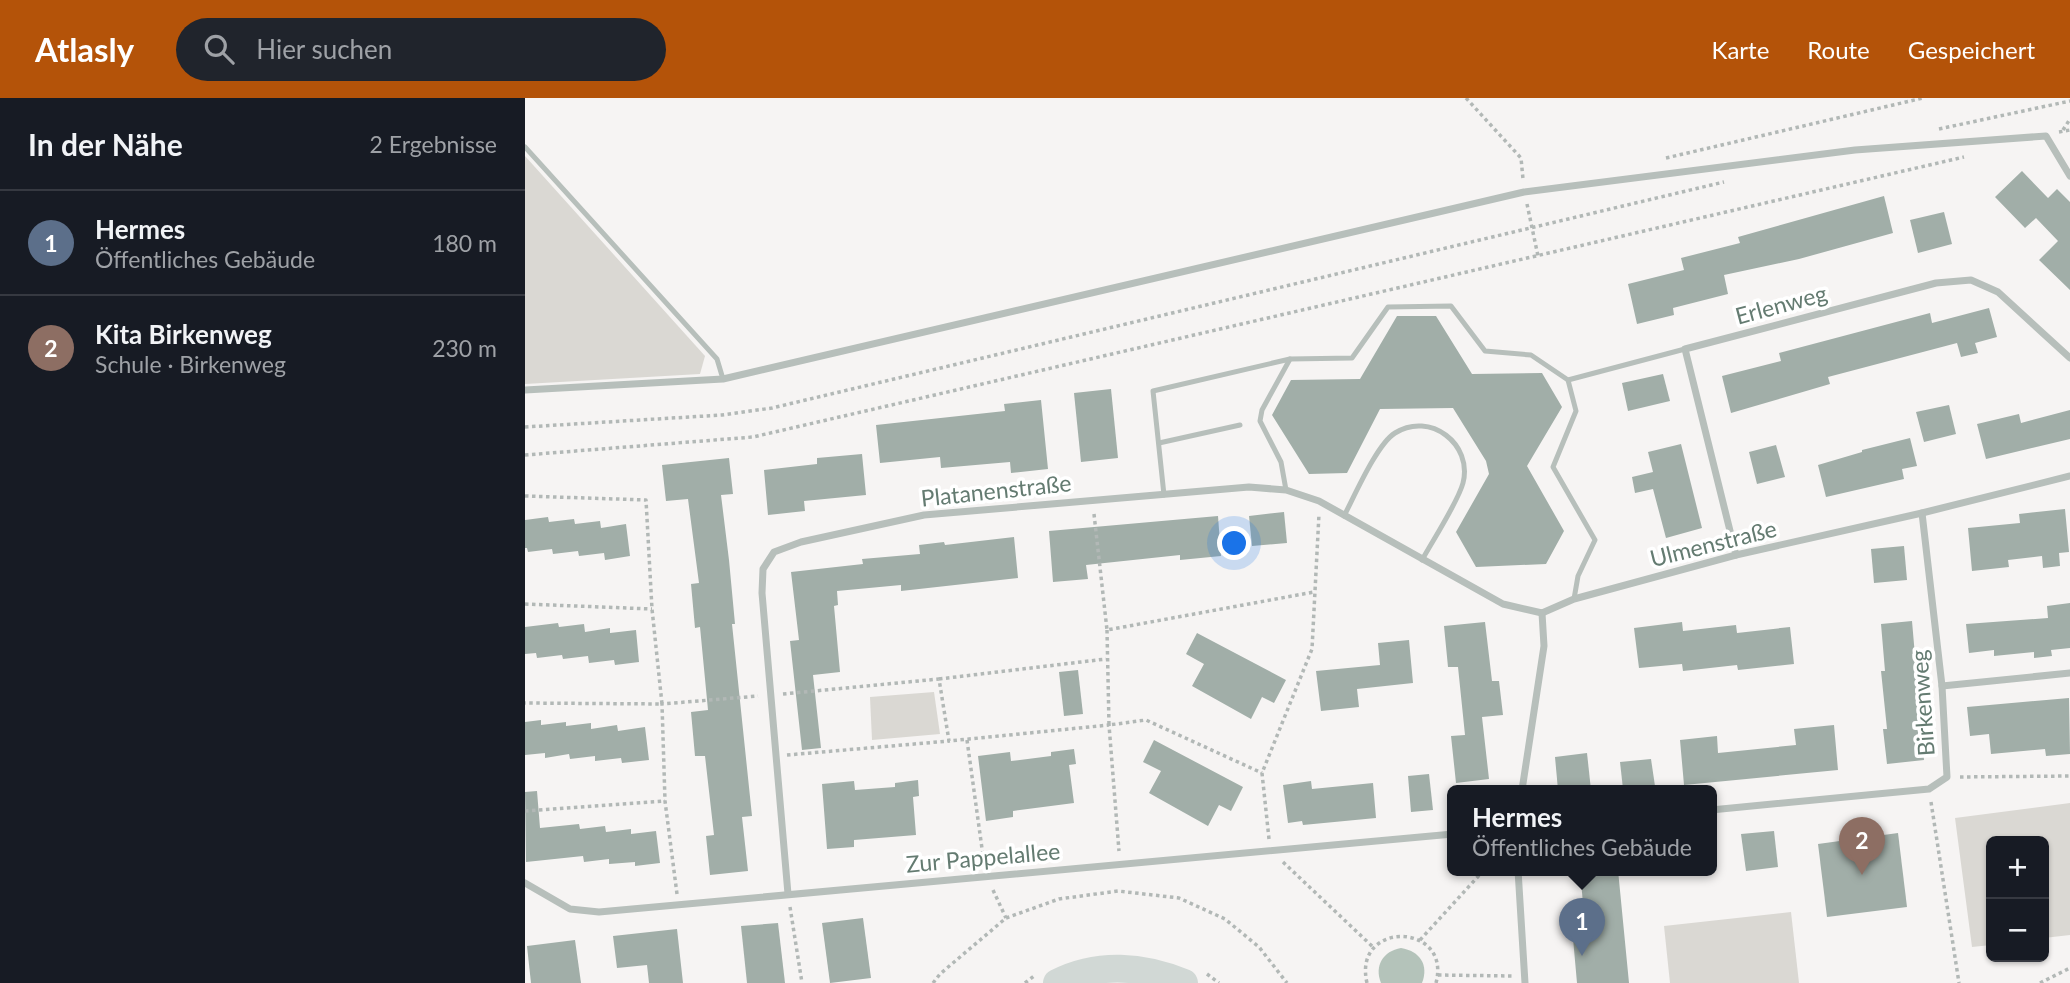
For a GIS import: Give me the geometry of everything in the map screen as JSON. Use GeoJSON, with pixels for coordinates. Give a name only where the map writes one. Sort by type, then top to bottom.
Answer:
{"type":"FeatureCollection","features":[{"type":"Feature","properties":{"kind":"street"},"geometry":{"type":"LineString","coordinates":[[525,390],[723,379],[1524,192],[1855,150],[2046,136],[2070,176]]}},
{"type":"Feature","properties":{"kind":"street","name":"Erlenweg"},"geometry":{"type":"LineString","coordinates":[[1685,349],[1936,283],[1971,280],[1998,292],[2070,358]]}},
{"type":"Feature","properties":{"kind":"street"},"geometry":{"type":"LineString","coordinates":[[1685,349],[1736,555]]}},
{"type":"Feature","properties":{"kind":"street","name":"Ulmenstraße"},"geometry":{"type":"LineString","coordinates":[[1542,613],[1574,599],[1736,555],[2070,476]]}},
{"type":"Feature","properties":{"kind":"street","name":"Platanenstraße"},"geometry":{"type":"LineString","coordinates":[[788,894],[762,593],[763,569],[774,552],[801,542],[924,515],[1249,487],[1286,490],[1319,501],[1503,604],[1542,613]]}},
{"type":"Feature","properties":{"kind":"street","name":"Birkenweg"},"geometry":{"type":"LineString","coordinates":[[1717,809],[1929,789],[1947,777],[1942,686],[1922,513]]}},
{"type":"Feature","properties":{"kind":"street"},"geometry":{"type":"LineString","coordinates":[[1523,785],[1545,646],[1542,613]]}},
{"type":"Feature","properties":{"kind":"street"},"geometry":{"type":"LineString","coordinates":[[1942,686],[2070,673]]}},
{"type":"Feature","properties":{"kind":"street","name":"Zur Pappelallee"},"geometry":{"type":"LineString","coordinates":[[525,883],[570,908],[599,912],[1447,835]]}},
{"type":"Feature","properties":{"kind":"street"},"geometry":{"type":"LineString","coordinates":[[1518,876],[1525,979]]}},
{"type":"Feature","properties":{"kind":"street"},"geometry":{"type":"LineString","coordinates":[[1057,983],[1079,975],[1115,968],[1151,971],[1184,983]]}},
{"type":"Feature","properties":{"kind":"lane"},"geometry":{"type":"LineString","coordinates":[[525,147],[717,359],[723,379]]}},
{"type":"Feature","properties":{"kind":"lane"},"geometry":{"type":"LineString","coordinates":[[1164,495],[1153,391],[1290,359],[1352,358],[1388,307],[1451,306],[1485,351],[1531,355],[1568,380],[1576,411],[1553,467],[1595,540],[1578,576],[1574,599]]}},
{"type":"Feature","properties":{"kind":"lane"},"geometry":{"type":"LineString","coordinates":[[1568,380],[1685,349]]}},
{"type":"Feature","properties":{"kind":"lane"},"geometry":{"type":"LineString","coordinates":[[1286,490],[1282,462],[1260,421],[1262,410],[1290,359]]}},
{"type":"Feature","properties":{"kind":"lane"},"geometry":{"type":"LineString","coordinates":[[1159,443],[1240,425]]}},
{"type":"Feature","properties":{"kind":"lane"},"geometry":{"type":"LineString","coordinates":[[1344,516],[1383,444],[1394,433],[1409,427],[1425,426],[1440,430],[1453,440],[1462,454],[1465,469],[1463,485],[1422,560]]}},
{"type":"Feature","properties":{"kind":"path"},"geometry":{"type":"LineString","coordinates":[[1466,98],[1521,158],[1524,192],[1538,256]]}},
{"type":"Feature","properties":{"kind":"path"},"geometry":{"type":"LineString","coordinates":[[1657,160],[1923,98]]}},
{"type":"Feature","properties":{"kind":"path"},"geometry":{"type":"LineString","coordinates":[[1935,130],[2070,101]]}},
{"type":"Feature","properties":{"kind":"path"},"geometry":{"type":"LineString","coordinates":[[2062,132],[2070,119]]}},
{"type":"Feature","properties":{"kind":"path"},"geometry":{"type":"LineString","coordinates":[[525,454],[753,438],[1975,155]]}},
{"type":"Feature","properties":{"kind":"path"},"geometry":{"type":"LineString","coordinates":[[525,427],[722,415],[772,408],[1729,181]]}},
{"type":"Feature","properties":{"kind":"path"},"geometry":{"type":"LineString","coordinates":[[525,496],[646,500],[652,609],[662,704],[666,801],[678,903]]}},
{"type":"Feature","properties":{"kind":"path"},"geometry":{"type":"LineString","coordinates":[[1092,500],[1107,630],[1109,725],[1120,864]]}},
{"type":"Feature","properties":{"kind":"path"},"geometry":{"type":"LineString","coordinates":[[1319,501],[1312,649],[1262,773],[1271,850],[1374,948]]}},
{"type":"Feature","properties":{"kind":"path"},"geometry":{"type":"LineString","coordinates":[[1107,630],[1314,592]]}},
{"type":"Feature","properties":{"kind":"path"},"geometry":{"type":"LineString","coordinates":[[525,604],[652,609]]}},
{"type":"Feature","properties":{"kind":"path"},"geometry":{"type":"LineString","coordinates":[[525,702],[662,704],[939,679],[1106,659]]}},
{"type":"Feature","properties":{"kind":"path"},"geometry":{"type":"LineString","coordinates":[[939,679],[949,741]]}},
{"type":"Feature","properties":{"kind":"path"},"geometry":{"type":"LineString","coordinates":[[776,756],[967,740],[1146,720],[1262,773]]}},
{"type":"Feature","properties":{"kind":"path"},"geometry":{"type":"LineString","coordinates":[[967,740],[984,863]]}},
{"type":"Feature","properties":{"kind":"path"},"geometry":{"type":"LineString","coordinates":[[1947,777],[2070,776]]}},
{"type":"Feature","properties":{"kind":"path"},"geometry":{"type":"LineString","coordinates":[[1929,789],[1959,983]]}},
{"type":"Feature","properties":{"kind":"path"},"geometry":{"type":"LineString","coordinates":[[525,811],[666,801]]}},
{"type":"Feature","properties":{"kind":"path"},"geometry":{"type":"LineString","coordinates":[[1420,940],[1479,876]]}},
{"type":"Feature","properties":{"kind":"path"},"geometry":{"type":"LineString","coordinates":[[933,983],[1006,918],[1059,899],[1118,891],[1179,898],[1225,919],[1259,947],[1287,983]]}},
{"type":"Feature","properties":{"kind":"path"},"geometry":{"type":"LineString","coordinates":[[788,894],[802,983]]}},
{"type":"Feature","properties":{"kind":"path"},"geometry":{"type":"LineString","coordinates":[[1367,983],[1366,968],[1374,948],[1392,937],[1406,936],[1420,940],[1434,955],[1438,975],[1436,983]]}},
{"type":"Feature","properties":{"kind":"path"},"geometry":{"type":"LineString","coordinates":[[2040,983],[2070,968]]}},
{"type":"Feature","properties":{"kind":"path"},"geometry":{"type":"LineString","coordinates":[[1438,975],[1525,979]]}},
{"type":"Feature","properties":{"kind":"shaded area"},"geometry":{"type":"Polygon","coordinates":[[[525,156],[705,356],[700,374],[525,384],[525,156]]]}},
{"type":"Feature","properties":{"kind":"shaded area"},"geometry":{"type":"Polygon","coordinates":[[[934,692],[940,734],[872,740],[870,697],[934,692]]]}},
{"type":"Feature","properties":{"kind":"shaded area"},"geometry":{"type":"Polygon","coordinates":[[[2070,803],[2070,935],[2049,937],[2049,836],[1986,836],[1986,946],[1972,947],[1955,818],[2070,803]]]}},
{"type":"Feature","properties":{"kind":"shaded area"},"geometry":{"type":"Polygon","coordinates":[[[1791,912],[1799,983],[1670,983],[1664,926],[1791,912]]]}},
{"type":"Feature","properties":{"kind":"shaded area"},"geometry":{"type":"Polygon","coordinates":[[[1401,948],[1413,952],[1421,960],[1424,970],[1422,983],[1381,983],[1379,971],[1382,960],[1389,952],[1401,948]]]}},
{"type":"Feature","properties":{"kind":"building"},"geometry":{"type":"Polygon","coordinates":[[[2022,171],[2048,198],[2057,189],[2070,202],[2070,290],[2039,260],[2058,241],[2036,218],[2025,228],[1995,197],[2022,171]]]}},
{"type":"Feature","properties":{"kind":"building"},"geometry":{"type":"Polygon","coordinates":[[[1884,196],[1893,233],[1799,259],[1724,275],[1728,294],[1673,308],[1674,315],[1637,324],[1628,284],[1684,270],[1681,258],[1740,243],[1738,237],[1884,196]]]}},
{"type":"Feature","properties":{"kind":"building"},"geometry":{"type":"Polygon","coordinates":[[[1944,212],[1952,244],[1918,253],[1910,220],[1944,212]]]}},
{"type":"Feature","properties":{"kind":"building"},"geometry":{"type":"Polygon","coordinates":[[[1989,308],[1997,337],[1975,343],[1978,353],[1961,357],[1957,343],[1828,377],[1830,384],[1731,413],[1722,376],[1781,361],[1779,353],[1930,313],[1932,323],[1989,308]]]}},
{"type":"Feature","properties":{"kind":"building"},"geometry":{"type":"Polygon","coordinates":[[[1397,316],[1436,316],[1472,374],[1542,373],[1562,407],[1527,466],[1564,531],[1546,564],[1476,567],[1456,532],[1489,474],[1486,461],[1453,408],[1380,409],[1347,473],[1309,474],[1272,415],[1291,380],[1360,379],[1397,316]]]}},
{"type":"Feature","properties":{"kind":"building"},"geometry":{"type":"Polygon","coordinates":[[[1663,374],[1670,401],[1628,411],[1622,383],[1663,374]]]}},
{"type":"Feature","properties":{"kind":"building"},"geometry":{"type":"Polygon","coordinates":[[[1111,389],[1118,458],[1081,462],[1074,393],[1111,389]]]}},
{"type":"Feature","properties":{"kind":"building"},"geometry":{"type":"Polygon","coordinates":[[[1041,400],[1048,469],[1011,473],[1010,462],[941,468],[940,457],[880,463],[876,425],[1005,411],[1004,404],[1041,400]]]}},
{"type":"Feature","properties":{"kind":"building"},"geometry":{"type":"Polygon","coordinates":[[[1949,405],[1956,434],[1924,442],[1916,412],[1949,405]]]}},
{"type":"Feature","properties":{"kind":"building"},"geometry":{"type":"Polygon","coordinates":[[[2070,410],[2070,439],[1986,459],[1977,424],[2019,414],[2021,423],[2070,410]]]}},
{"type":"Feature","properties":{"kind":"building"},"geometry":{"type":"Polygon","coordinates":[[[1910,438],[1917,466],[1902,469],[1904,479],[1826,497],[1818,465],[1910,438]]]}},
{"type":"Feature","properties":{"kind":"building"},"geometry":{"type":"Polygon","coordinates":[[[1681,444],[1702,528],[1666,538],[1653,489],[1635,493],[1632,477],[1653,472],[1648,452],[1681,444]]]}},
{"type":"Feature","properties":{"kind":"building"},"geometry":{"type":"Polygon","coordinates":[[[1776,445],[1785,477],[1757,484],[1749,452],[1776,445]]]}},
{"type":"Feature","properties":{"kind":"building"},"geometry":{"type":"Polygon","coordinates":[[[862,454],[866,495],[804,501],[805,511],[768,515],[764,470],[817,464],[817,458],[862,454]]]}},
{"type":"Feature","properties":{"kind":"building"},"geometry":{"type":"Polygon","coordinates":[[[729,458],[733,494],[721,495],[752,816],[742,817],[748,871],[710,875],[706,836],[714,835],[705,756],[695,756],[691,712],[708,710],[700,627],[695,628],[691,584],[699,583],[688,499],[666,501],[662,465],[729,458]]]}},
{"type":"Feature","properties":{"kind":"building"},"geometry":{"type":"Polygon","coordinates":[[[2065,509],[2069,552],[2059,553],[2060,566],[2043,568],[2042,556],[2008,560],[2009,567],[1972,571],[1968,528],[2020,523],[2019,514],[2065,509]]]}},
{"type":"Feature","properties":{"kind":"building"},"geometry":{"type":"Polygon","coordinates":[[[1284,512],[1287,543],[1252,546],[1249,516],[1284,512]]]}},
{"type":"Feature","properties":{"kind":"building"},"geometry":{"type":"Polygon","coordinates":[[[1218,516],[1221,556],[1180,560],[1180,555],[1086,565],[1088,579],[1053,582],[1049,531],[1218,516]]]}},
{"type":"Feature","properties":{"kind":"building"},"geometry":{"type":"Polygon","coordinates":[[[548,517],[549,522],[574,519],[575,524],[600,521],[601,528],[626,524],[630,556],[605,560],[604,553],[579,556],[578,551],[553,554],[552,549],[528,552],[525,548],[525,520],[548,517]]]}},
{"type":"Feature","properties":{"kind":"building"},"geometry":{"type":"Polygon","coordinates":[[[1014,537],[1018,578],[901,591],[901,585],[837,591],[838,605],[834,606],[840,672],[813,675],[821,748],[802,750],[790,641],[799,640],[791,572],[863,564],[862,559],[920,554],[919,545],[944,542],[945,545],[1014,537]]]}},
{"type":"Feature","properties":{"kind":"building"},"geometry":{"type":"Polygon","coordinates":[[[1904,546],[1907,580],[1874,583],[1871,549],[1904,546]]]}},
{"type":"Feature","properties":{"kind":"building"},"geometry":{"type":"Polygon","coordinates":[[[2070,603],[2070,648],[2051,650],[2052,656],[2034,658],[2034,652],[1994,656],[1994,650],[1969,653],[1966,624],[2048,618],[2047,606],[2070,603]]]}},
{"type":"Feature","properties":{"kind":"building"},"geometry":{"type":"Polygon","coordinates":[[[1912,621],[1924,760],[1887,764],[1883,729],[1887,729],[1881,671],[1885,671],[1881,624],[1912,621]]]}},
{"type":"Feature","properties":{"kind":"building"},"geometry":{"type":"Polygon","coordinates":[[[1485,622],[1492,681],[1499,681],[1503,715],[1482,717],[1489,779],[1456,783],[1451,736],[1465,735],[1458,667],[1448,667],[1444,626],[1485,622]]]}},
{"type":"Feature","properties":{"kind":"building"},"geometry":{"type":"Polygon","coordinates":[[[1682,622],[1683,631],[1736,625],[1737,633],[1790,627],[1794,664],[1738,670],[1737,665],[1683,671],[1682,664],[1639,668],[1634,628],[1682,622]]]}},
{"type":"Feature","properties":{"kind":"building"},"geometry":{"type":"Polygon","coordinates":[[[558,623],[559,627],[584,624],[585,632],[610,628],[610,633],[636,630],[639,662],[615,665],[614,660],[589,663],[588,656],[563,659],[562,655],[537,658],[536,653],[525,654],[525,627],[558,623]]]}},
{"type":"Feature","properties":{"kind":"building"},"geometry":{"type":"Polygon","coordinates":[[[1197,633],[1286,680],[1274,703],[1262,697],[1251,719],[1192,686],[1204,664],[1186,654],[1197,633]]]}},
{"type":"Feature","properties":{"kind":"building"},"geometry":{"type":"Polygon","coordinates":[[[1409,640],[1413,683],[1357,689],[1359,707],[1321,711],[1316,671],[1380,665],[1378,643],[1409,640]]]}},
{"type":"Feature","properties":{"kind":"building"},"geometry":{"type":"Polygon","coordinates":[[[1078,670],[1083,714],[1064,716],[1059,672],[1078,670]]]}},
{"type":"Feature","properties":{"kind":"building"},"geometry":{"type":"Polygon","coordinates":[[[2069,698],[2070,754],[2046,756],[2045,749],[1991,754],[1989,734],[1970,736],[1967,707],[2069,698]]]}},
{"type":"Feature","properties":{"kind":"building"},"geometry":{"type":"Polygon","coordinates":[[[541,720],[541,725],[591,723],[591,729],[617,725],[618,731],[645,727],[649,760],[622,763],[621,758],[595,761],[595,756],[570,759],[569,754],[545,758],[545,753],[525,755],[525,722],[541,720]]]}},
{"type":"Feature","properties":{"kind":"building"},"geometry":{"type":"Polygon","coordinates":[[[1834,725],[1838,770],[1684,785],[1680,740],[1717,736],[1718,753],[1796,745],[1794,729],[1834,725]]]}},
{"type":"Feature","properties":{"kind":"building"},"geometry":{"type":"Polygon","coordinates":[[[1154,740],[1243,787],[1231,811],[1219,805],[1208,826],[1149,793],[1161,771],[1143,762],[1154,740]]]}},
{"type":"Feature","properties":{"kind":"building"},"geometry":{"type":"Polygon","coordinates":[[[1074,749],[1076,764],[1069,765],[1074,803],[1013,811],[1013,817],[986,821],[978,756],[1010,752],[1011,761],[1051,756],[1051,752],[1074,749]]]}},
{"type":"Feature","properties":{"kind":"building"},"geometry":{"type":"Polygon","coordinates":[[[1587,753],[1590,785],[1558,785],[1555,757],[1587,753]]]}},
{"type":"Feature","properties":{"kind":"building"},"geometry":{"type":"Polygon","coordinates":[[[1651,759],[1655,785],[1623,785],[1620,762],[1651,759]]]}},
{"type":"Feature","properties":{"kind":"building"},"geometry":{"type":"Polygon","coordinates":[[[1429,774],[1433,810],[1411,812],[1408,776],[1429,774]]]}},
{"type":"Feature","properties":{"kind":"building"},"geometry":{"type":"Polygon","coordinates":[[[918,780],[919,796],[913,797],[916,835],[854,840],[854,847],[827,849],[822,784],[854,781],[855,790],[895,787],[895,783],[918,780]]]}},
{"type":"Feature","properties":{"kind":"building"},"geometry":{"type":"Polygon","coordinates":[[[1311,781],[1312,789],[1373,783],[1376,818],[1303,825],[1302,821],[1288,823],[1283,785],[1311,781]]]}},
{"type":"Feature","properties":{"kind":"building"},"geometry":{"type":"Polygon","coordinates":[[[537,791],[540,828],[579,824],[580,829],[605,826],[606,832],[631,829],[631,834],[656,831],[660,863],[635,866],[635,862],[609,864],[609,859],[584,862],[583,856],[526,862],[525,792],[537,791]]]}},
{"type":"Feature","properties":{"kind":"building"},"geometry":{"type":"Polygon","coordinates":[[[1774,831],[1778,867],[1746,871],[1741,834],[1774,831]]]}},
{"type":"Feature","properties":{"kind":"building"},"geometry":{"type":"Polygon","coordinates":[[[1898,833],[1907,907],[1827,917],[1818,844],[1898,833]]]}},
{"type":"Feature","properties":{"kind":"building"},"geometry":{"type":"Polygon","coordinates":[[[1581,876],[1619,876],[1629,983],[1577,983],[1572,927],[1585,926],[1581,876]]]}},
{"type":"Feature","properties":{"kind":"building"},"geometry":{"type":"Polygon","coordinates":[[[863,918],[871,978],[830,983],[822,923],[863,918]]]}},
{"type":"Feature","properties":{"kind":"building"},"geometry":{"type":"Polygon","coordinates":[[[778,923],[785,983],[747,983],[741,926],[778,923]]]}},
{"type":"Feature","properties":{"kind":"building"},"geometry":{"type":"Polygon","coordinates":[[[677,929],[683,983],[649,983],[647,965],[617,968],[613,936],[677,929]]]}},
{"type":"Feature","properties":{"kind":"building"},"geometry":{"type":"Polygon","coordinates":[[[575,940],[581,983],[531,983],[527,946],[575,940]]]}},
{"type":"Feature","properties":{"kind":"place","name":"Kita Birkenweg"},"geometry":{"type":"Point","coordinates":[1862,875]}},
{"type":"Feature","properties":{"kind":"place","name":"Hermes"},"geometry":{"type":"Point","coordinates":[1582,956]}}]}
